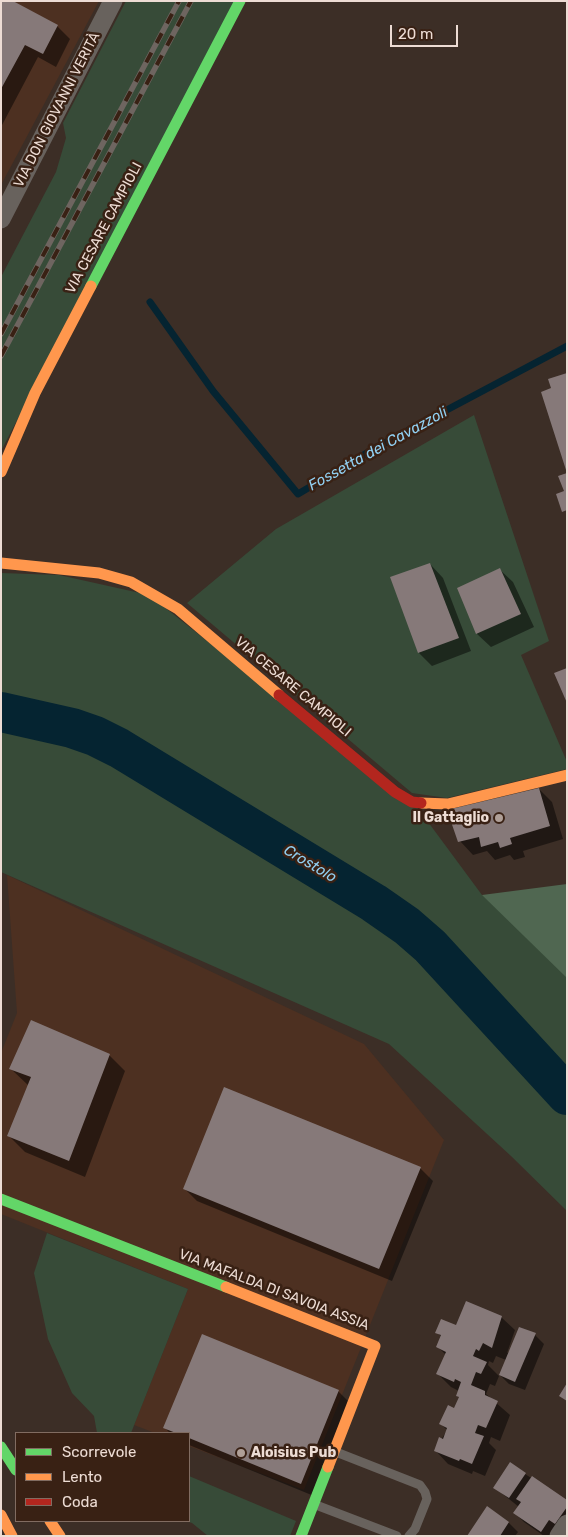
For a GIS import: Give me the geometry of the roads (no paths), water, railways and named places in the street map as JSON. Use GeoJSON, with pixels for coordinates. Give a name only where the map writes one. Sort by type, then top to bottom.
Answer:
{"type":"FeatureCollection","features":[{"type":"Feature","properties":{"kind":"main road","name":"VIA CESARE CAMPIOLI"},"geometry":{"type":"LineString","coordinates":[[1,472],[35,393],[240,1]]}},
{"type":"Feature","properties":{"kind":"main road","name":"VIA CESARE CAMPIOLI"},"geometry":{"type":"LineString","coordinates":[[1,563],[56,567],[99,573],[131,582],[157,594],[178,609],[371,772],[407,800],[427,805],[448,804],[567,774]]}},
{"type":"Feature","properties":{"kind":"main road","name":"VIA MAFALDA DI SAVOIA ASSIA"},"geometry":{"type":"LineString","coordinates":[[1,1200],[374,1346],[301,1536]]}},
{"type":"Feature","properties":{"kind":"main road"},"geometry":{"type":"LineString","coordinates":[[1,1448],[15,1469]]}},
{"type":"Feature","properties":{"kind":"main road"},"geometry":{"type":"LineString","coordinates":[[1,1515],[12,1536]]}},
{"type":"Feature","properties":{"kind":"main road"},"geometry":{"type":"LineString","coordinates":[[51,1522],[60,1536]]}},
{"type":"Feature","properties":{"kind":"street","name":"VIA DON GIOVANNI VERITÀ"},"geometry":{"type":"LineString","coordinates":[[1,219],[113,1]]}},
{"type":"Feature","properties":{"kind":"street"},"geometry":{"type":"LineString","coordinates":[[559,1536],[567,1524]]}},
{"type":"Feature","properties":{"kind":"lane"},"geometry":{"type":"LineString","coordinates":[[334,1451],[420,1485],[426,1492],[426,1499],[415,1529],[409,1536]]}},
{"type":"Feature","properties":{"kind":"lane"},"geometry":{"type":"LineString","coordinates":[[313,1504],[397,1536]]}},
{"type":"Feature","properties":{"kind":"waterway","name":"Fossetta dei Cavazzoli"},"geometry":{"type":"LineString","coordinates":[[150,302],[213,391],[298,494],[377,447],[567,346]]}},
{"type":"Feature","properties":{"kind":"waterway","name":"Crostolo"},"geometry":{"type":"LineString","coordinates":[[1,712],[72,728],[95,736],[119,748],[374,903],[407,926],[430,946],[567,1095]]}},
{"type":"Feature","properties":{"kind":"railway"},"geometry":{"type":"LineString","coordinates":[[1,334],[179,1]]}},
{"type":"Feature","properties":{"kind":"railway"},"geometry":{"type":"LineString","coordinates":[[1,356],[191,1]]}},
{"type":"Feature","properties":{"kind":"place","name":"Il Gattaglio"},"geometry":{"type":"Point","coordinates":[499,818]}},
{"type":"Feature","properties":{"kind":"place","name":"Aloisius Pub"},"geometry":{"type":"Point","coordinates":[241,1453]}}]}
